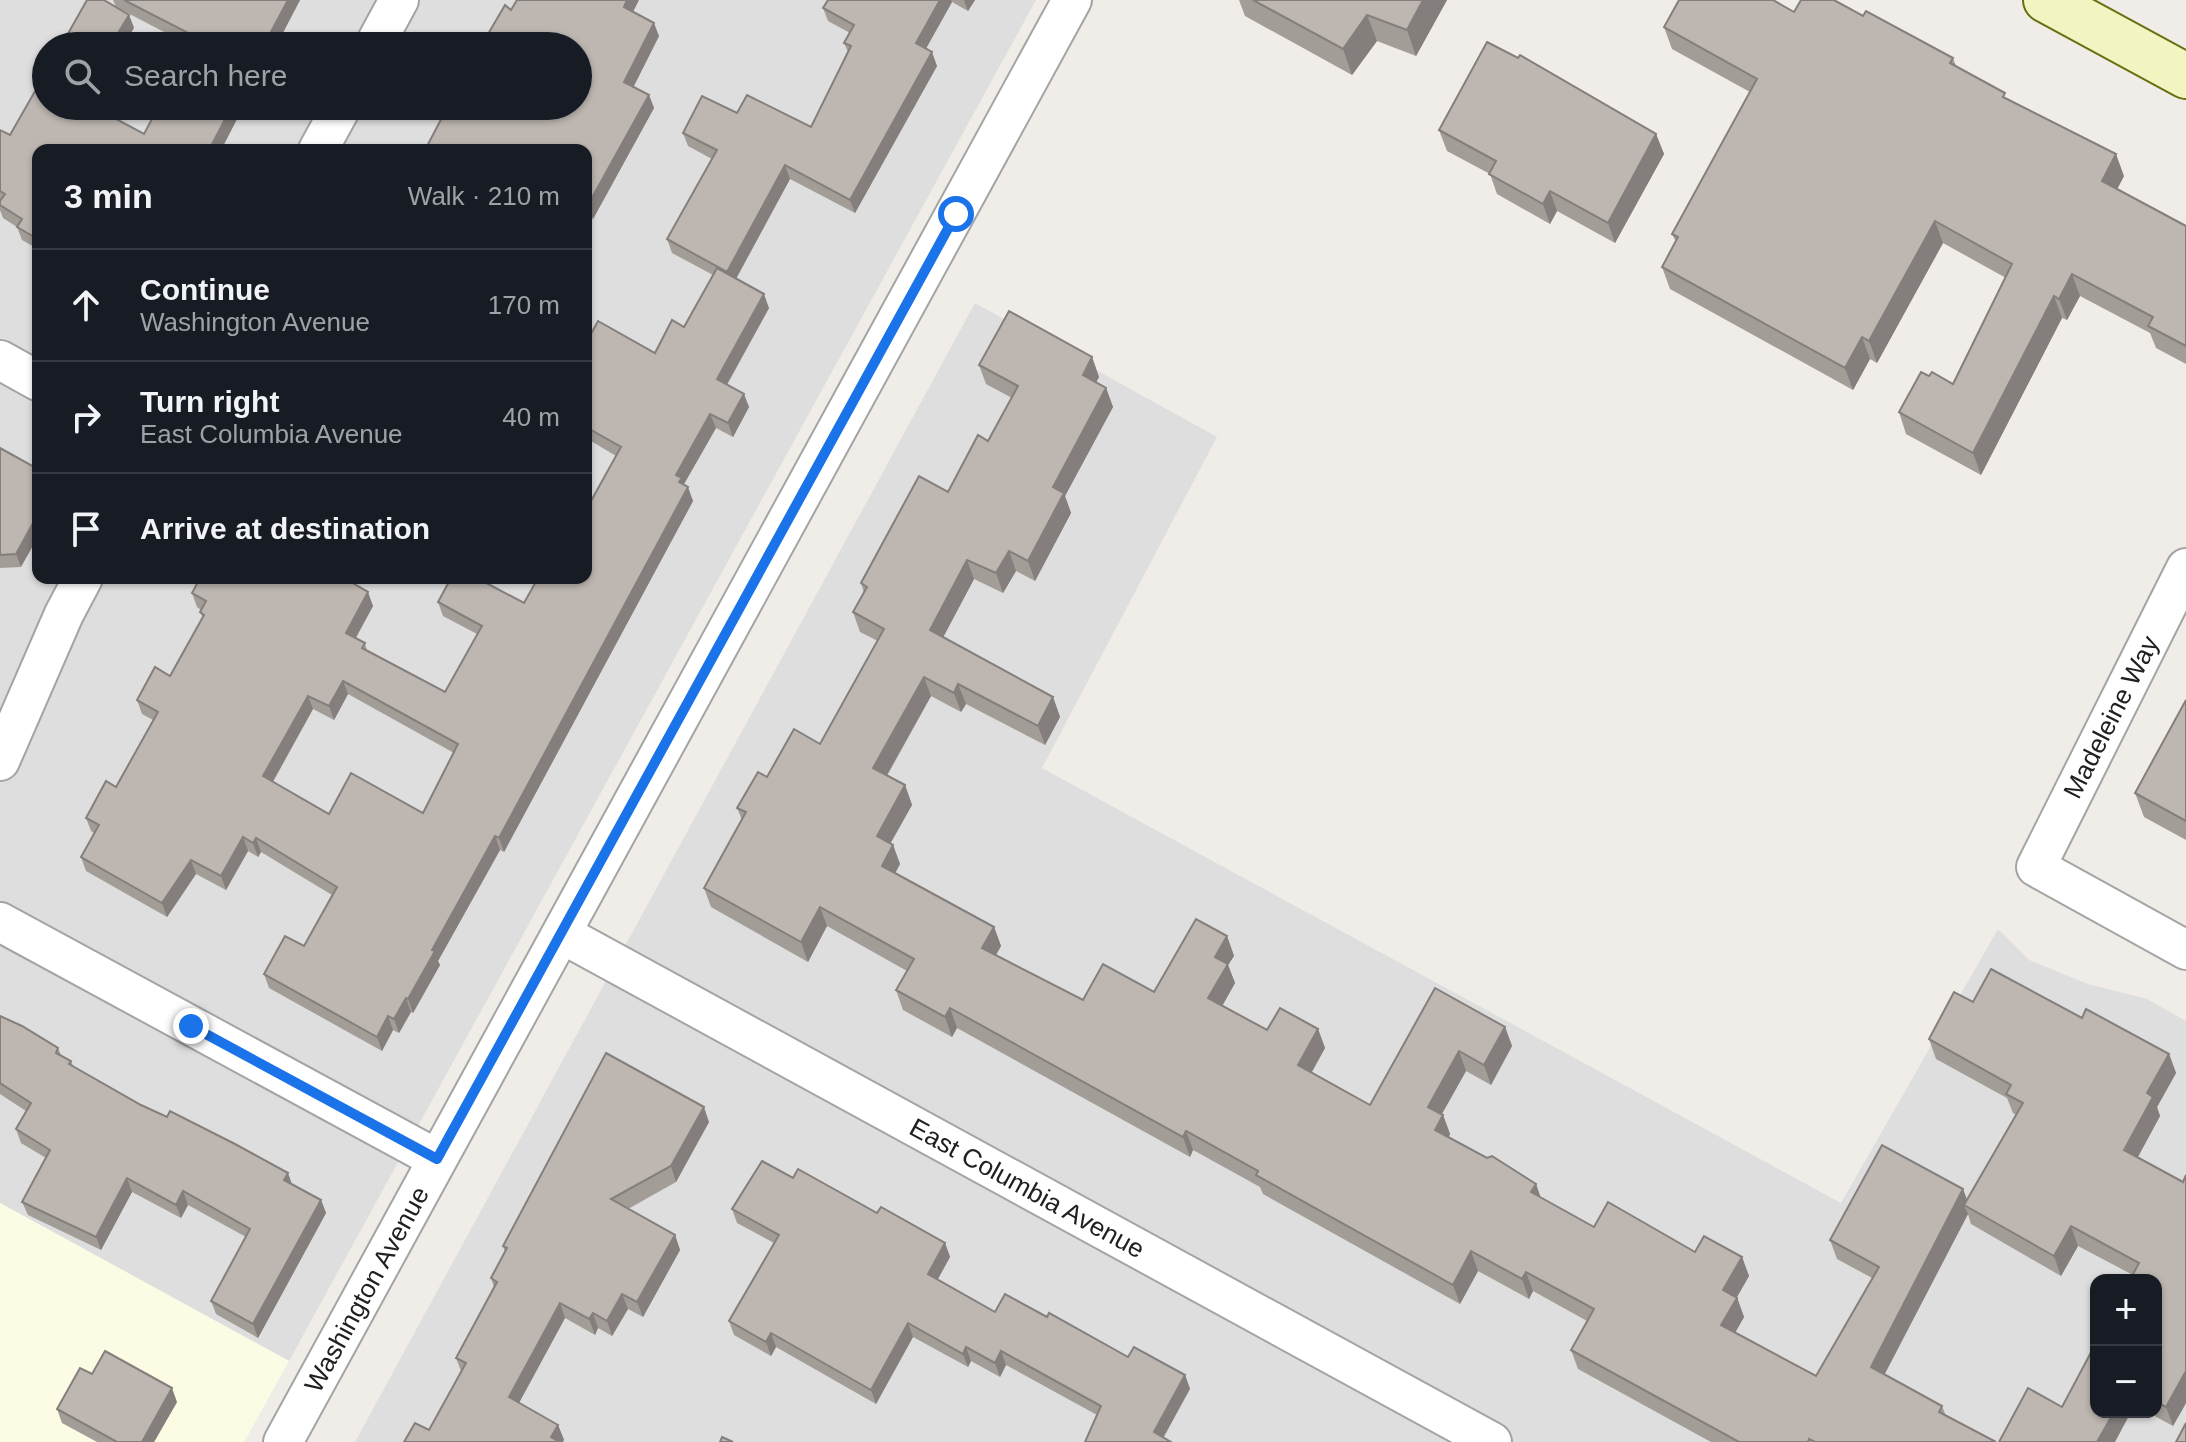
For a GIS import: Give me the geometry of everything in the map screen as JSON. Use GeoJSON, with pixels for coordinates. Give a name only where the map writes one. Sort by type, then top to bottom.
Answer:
{"type":"FeatureCollection","features":[{"type":"Feature","properties":{"kind":"street"},"geometry":{"type":"LineString","coordinates":[[382,32],[399,0]]}},
{"type":"Feature","properties":{"kind":"street","name":"Washington Avenue"},"geometry":{"type":"LineString","coordinates":[[283,1442],[1072,0]]}},
{"type":"Feature","properties":{"kind":"street"},"geometry":{"type":"LineString","coordinates":[[2046,0],[2186,76]]}},
{"type":"Feature","properties":{"kind":"street"},"geometry":{"type":"LineString","coordinates":[[321,144],[334,120]]}},
{"type":"Feature","properties":{"kind":"street"},"geometry":{"type":"LineString","coordinates":[[0,360],[32,378]]}},
{"type":"Feature","properties":{"kind":"street","name":"Madeleine Way"},"geometry":{"type":"LineString","coordinates":[[2186,568],[2036,867],[2186,950]]}},
{"type":"Feature","properties":{"kind":"street"},"geometry":{"type":"LineString","coordinates":[[0,761],[80,584]]}},
{"type":"Feature","properties":{"kind":"street"},"geometry":{"type":"LineString","coordinates":[[0,922],[437,1159]]}},
{"type":"Feature","properties":{"kind":"street","name":"East Columbia Avenue"},"geometry":{"type":"LineString","coordinates":[[562,934],[1492,1442]]}},
{"type":"Feature","properties":{"kind":"shaded area"},"geometry":{"type":"Polygon","coordinates":[[[0,0],[1036,0],[289,1361],[0,1203],[0,0]]]}},
{"type":"Feature","properties":{"kind":"shaded area"},"geometry":{"type":"Polygon","coordinates":[[[975,303],[1217,437],[1042,768],[1841,1203],[1998,929],[2029,960],[2088,984],[2147,999],[2186,1021],[2186,1442],[355,1442],[975,303]]]}},
{"type":"Feature","properties":{"kind":"shaded area"},"geometry":{"type":"Polygon","coordinates":[[[0,1203],[289,1361],[244,1442],[0,1442],[0,1203]]]}},
{"type":"Feature","properties":{"kind":"building"},"geometry":{"type":"Polygon","coordinates":[[[87,0],[104,0],[129,15],[119,32],[69,32],[87,0]]]}},
{"type":"Feature","properties":{"kind":"building"},"geometry":{"type":"Polygon","coordinates":[[[124,0],[288,0],[271,32],[186,32],[124,0]]]}},
{"type":"Feature","properties":{"kind":"building"},"geometry":{"type":"Polygon","coordinates":[[[517,0],[627,0],[624,7],[654,23],[624,82],[649,95],[592,198],[592,144],[428,144],[441,120],[592,120],[592,32],[489,32],[505,5],[511,10],[517,0]]]}},
{"type":"Feature","properties":{"kind":"building"},"geometry":{"type":"Polygon","coordinates":[[[828,0],[940,0],[916,43],[932,52],[850,200],[785,165],[727,272],[667,239],[717,150],[683,133],[702,96],[737,113],[747,95],[811,127],[851,46],[844,43],[854,25],[823,8],[828,0]]]}},
{"type":"Feature","properties":{"kind":"building"},"geometry":{"type":"Polygon","coordinates":[[[1253,0],[1423,0],[1407,30],[1367,15],[1343,49],[1253,0]]]}},
{"type":"Feature","properties":{"kind":"building"},"geometry":{"type":"Polygon","coordinates":[[[1679,0],[1773,0],[1794,12],[1801,0],[1834,0],[1863,16],[1866,11],[1953,58],[1950,63],[2005,93],[2003,97],[2116,154],[2102,181],[2186,226],[2186,346],[2148,326],[2153,317],[2072,274],[2059,299],[2054,296],[1973,453],[1899,412],[1921,372],[1929,376],[1932,372],[1953,384],[2012,264],[1935,221],[1869,341],[1862,337],[1845,368],[1662,267],[1678,237],[1672,234],[1757,79],[1664,27],[1679,0]]]}},
{"type":"Feature","properties":{"kind":"building"},"geometry":{"type":"Polygon","coordinates":[[[1487,42],[1518,58],[1520,55],[1656,134],[1608,223],[1550,191],[1543,204],[1489,174],[1496,161],[1439,130],[1487,42]]]}},
{"type":"Feature","properties":{"kind":"building"},"geometry":{"type":"Polygon","coordinates":[[[32,96],[32,120],[118,120],[144,134],[152,120],[225,120],[212,144],[32,144],[32,236],[17,227],[22,219],[0,205],[5,194],[0,191],[0,130],[10,135],[32,96]]]}},
{"type":"Feature","properties":{"kind":"building"},"geometry":{"type":"Polygon","coordinates":[[[717,268],[764,294],[717,379],[744,394],[728,423],[710,414],[676,475],[682,478],[679,482],[688,487],[499,838],[495,836],[408,999],[394,1019],[388,1016],[377,1037],[264,974],[285,936],[304,946],[337,887],[256,838],[253,843],[243,837],[221,876],[191,860],[162,903],[81,857],[99,825],[86,818],[106,781],[116,787],[158,712],[137,700],[155,667],[170,676],[204,615],[200,612],[206,601],[192,593],[197,584],[354,584],[368,592],[346,633],[365,643],[362,648],[445,692],[482,626],[438,602],[448,584],[488,584],[524,603],[535,584],[592,584],[592,499],[621,447],[592,430],[592,332],[598,321],[655,353],[672,320],[684,327],[717,268]],[[343,681],[329,706],[308,696],[263,776],[329,814],[351,773],[423,813],[458,744],[343,681]]]}},
{"type":"Feature","properties":{"kind":"building"},"geometry":{"type":"Polygon","coordinates":[[[1009,311],[1092,357],[1083,375],[1106,388],[1053,487],[1064,493],[1028,561],[1009,551],[996,573],[967,560],[930,630],[1053,697],[1038,726],[958,684],[954,693],[924,677],[873,768],[905,785],[877,836],[893,845],[882,866],[994,927],[982,948],[1083,1000],[1103,964],[1154,992],[1196,919],[1227,936],[1215,957],[1228,964],[1208,998],[1267,1030],[1280,1008],[1318,1029],[1298,1065],[1370,1105],[1435,988],[1505,1027],[1484,1065],[1459,1051],[1428,1107],[1443,1115],[1435,1130],[1487,1158],[1492,1156],[1536,1184],[1531,1192],[1594,1227],[1608,1202],[1695,1252],[1704,1236],[1742,1257],[1723,1290],[1737,1298],[1721,1325],[1816,1376],[1879,1267],[1830,1240],[1882,1145],[1963,1189],[1871,1367],[1942,1406],[1939,1412],[1996,1442],[1815,1442],[1809,1439],[1808,1442],[1739,1442],[1571,1350],[1594,1309],[1526,1272],[1522,1279],[1471,1251],[1453,1285],[1256,1175],[1258,1171],[1186,1131],[1183,1137],[950,1008],[945,1017],[896,990],[914,959],[820,907],[801,942],[704,888],[746,812],[737,808],[758,772],[767,777],[794,729],[820,744],[884,629],[853,612],[867,587],[861,583],[919,476],[948,492],[978,435],[988,441],[1018,386],[979,365],[1009,311]]]}},
{"type":"Feature","properties":{"kind":"building"},"geometry":{"type":"Polygon","coordinates":[[[0,448],[32,466],[32,525],[16,554],[0,555],[0,448]]]}},
{"type":"Feature","properties":{"kind":"building"},"geometry":{"type":"Polygon","coordinates":[[[2186,700],[2186,821],[2135,793],[2186,700]]]}},
{"type":"Feature","properties":{"kind":"building"},"geometry":{"type":"Polygon","coordinates":[[[1991,969],[2082,1018],[2086,1009],[2169,1054],[2147,1093],[2153,1097],[2124,1150],[2183,1182],[2186,1175],[2186,1371],[2166,1407],[2162,1405],[2162,1274],[2133,1274],[2139,1263],[2071,1226],[2054,1256],[1964,1205],[2023,1103],[2006,1094],[2011,1085],[1929,1039],[1954,992],[1973,1002],[1991,969]]]}},
{"type":"Feature","properties":{"kind":"building"},"geometry":{"type":"Polygon","coordinates":[[[0,1016],[58,1048],[56,1053],[71,1061],[69,1064],[141,1105],[167,1117],[170,1111],[235,1144],[288,1173],[284,1180],[321,1200],[253,1324],[211,1301],[250,1229],[183,1191],[176,1205],[127,1178],[96,1237],[22,1202],[50,1150],[16,1129],[31,1103],[0,1083],[0,1016]]]}},
{"type":"Feature","properties":{"kind":"building"},"geometry":{"type":"Polygon","coordinates":[[[606,1053],[704,1107],[671,1166],[611,1199],[675,1235],[637,1302],[622,1294],[607,1321],[593,1313],[589,1319],[560,1303],[509,1397],[558,1425],[551,1437],[560,1442],[404,1442],[415,1423],[429,1430],[466,1363],[456,1358],[497,1282],[491,1278],[507,1248],[503,1246],[606,1053]]]}},
{"type":"Feature","properties":{"kind":"building"},"geometry":{"type":"Polygon","coordinates":[[[762,1161],[793,1178],[798,1169],[877,1213],[881,1207],[945,1243],[928,1274],[995,1312],[1005,1294],[1047,1317],[1049,1313],[1128,1357],[1134,1347],[1185,1375],[1154,1432],[1171,1442],[1085,1442],[1101,1406],[1001,1351],[995,1363],[966,1347],[963,1354],[908,1323],[871,1390],[771,1333],[766,1342],[729,1321],[779,1235],[732,1209],[762,1161]]]}},
{"type":"Feature","properties":{"kind":"building"},"geometry":{"type":"Polygon","coordinates":[[[105,1351],[172,1388],[142,1442],[117,1442],[57,1409],[80,1368],[92,1374],[105,1351]]]}},
{"type":"Feature","properties":{"kind":"building"},"geometry":{"type":"Polygon","coordinates":[[[2090,1354],[2090,1418],[2111,1418],[2097,1442],[1999,1442],[2028,1388],[2062,1407],[2090,1354]]]}},
{"type":"Feature","properties":{"kind":"building"},"geometry":{"type":"Polygon","coordinates":[[[2186,1423],[2186,1442],[2176,1442],[2186,1423]]]}},
{"type":"Feature","properties":{"kind":"route"},"geometry":{"type":"LineString","coordinates":[[191,1026],[437,1159],[956,214]]}}]}
